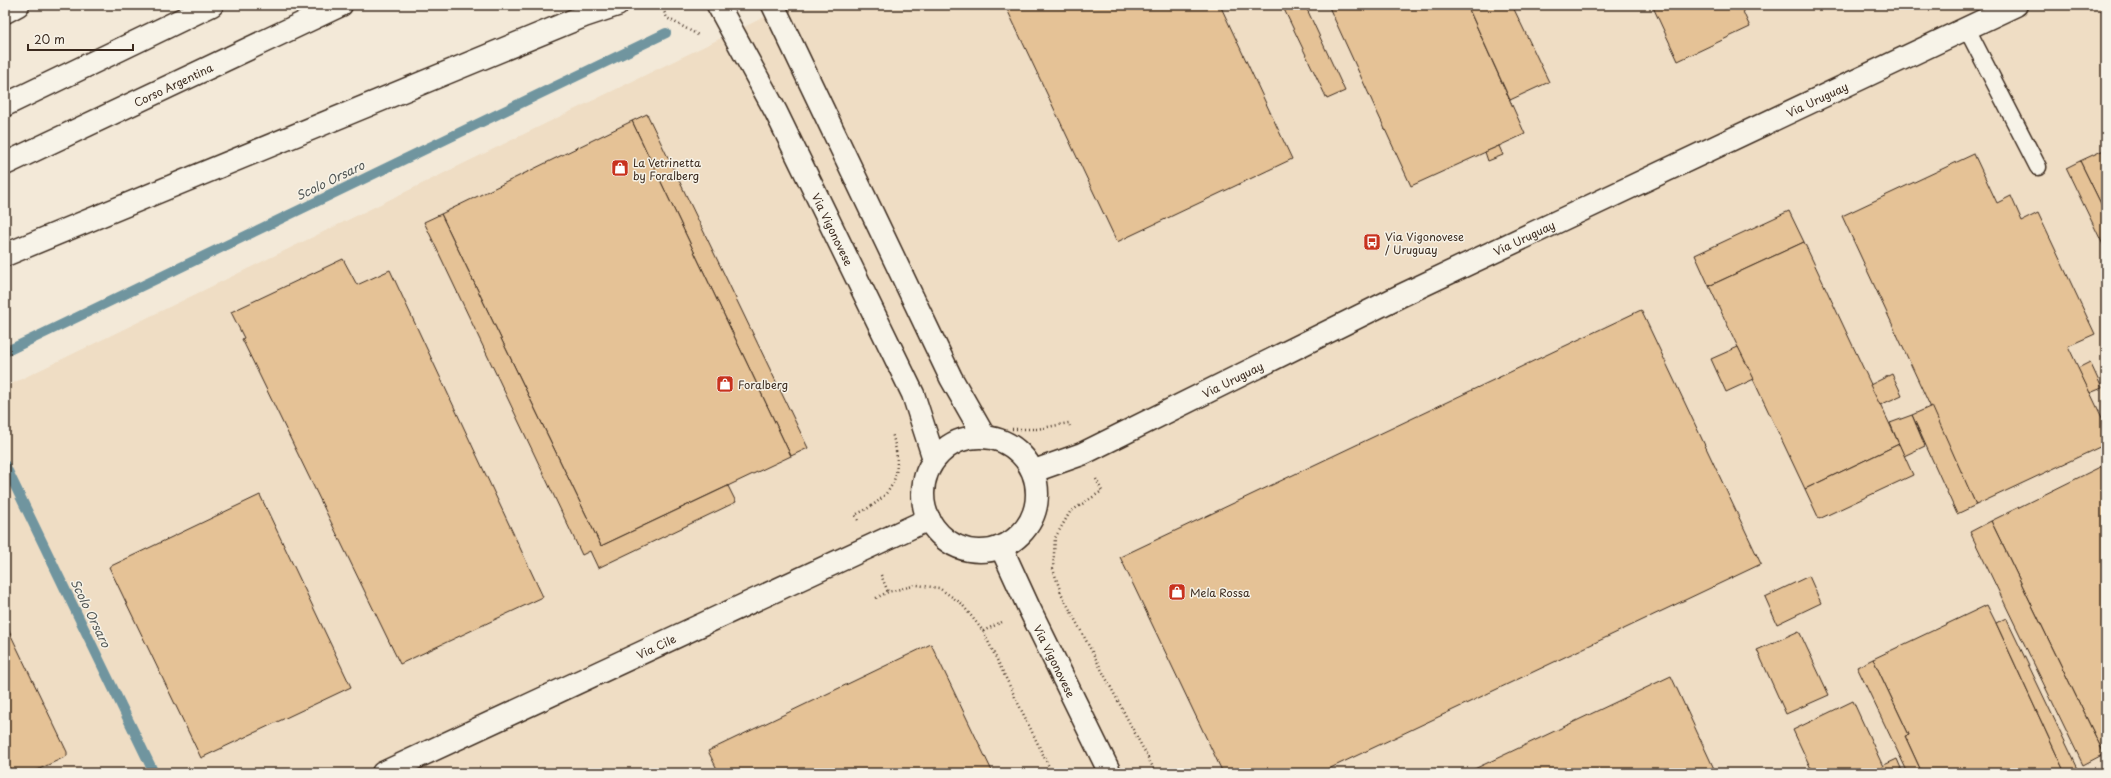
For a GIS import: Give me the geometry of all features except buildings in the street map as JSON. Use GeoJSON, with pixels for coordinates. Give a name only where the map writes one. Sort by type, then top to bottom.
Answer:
{"type":"FeatureCollection","features":[{"type":"Feature","properties":{"kind":"main road"},"geometry":{"type":"LineString","coordinates":[[5,12],[18,5]]}},
{"type":"Feature","properties":{"kind":"main road"},"geometry":{"type":"LineString","coordinates":[[5,105],[212,5]]}},
{"type":"Feature","properties":{"kind":"main road","name":"Corso Argentina"},"geometry":{"type":"LineString","coordinates":[[5,164],[341,5]]}},
{"type":"Feature","properties":{"kind":"main road"},"geometry":{"type":"LineString","coordinates":[[5,255],[584,16],[618,5]]}},
{"type":"Feature","properties":{"kind":"main road","name":"Via Vigonovese"},"geometry":{"type":"LineString","coordinates":[[718,5],[776,112],[913,394],[934,459]]}},
{"type":"Feature","properties":{"kind":"main road"},"geometry":{"type":"LineString","coordinates":[[773,5],[951,378],[984,436]]}},
{"type":"Feature","properties":{"kind":"main road","name":"Via Uruguay"},"geometry":{"type":"LineString","coordinates":[[1034,471],[1082,454],[1400,296],[2016,5]]}},
{"type":"Feature","properties":{"kind":"main road"},"geometry":{"type":"LineString","coordinates":[[984,436],[1000,439],[1014,447],[1025,457],[1034,471],[1038,488],[1036,506],[1030,523],[1020,536],[1001,547],[988,551],[970,550],[953,544],[939,533],[928,519],[924,504],[923,488],[927,473],[934,459],[945,448],[959,440],[984,436]]}},
{"type":"Feature","properties":{"kind":"main road","name":"Via Cile"},"geometry":{"type":"LineString","coordinates":[[383,773],[928,519]]}},
{"type":"Feature","properties":{"kind":"main road","name":"Via Vigonovese"},"geometry":{"type":"LineString","coordinates":[[1001,547],[1029,608],[1110,773]]}},
{"type":"Feature","properties":{"kind":"lane"},"geometry":{"type":"LineString","coordinates":[[1967,29],[2038,167]]}},
{"type":"Feature","properties":{"kind":"path"},"geometry":{"type":"LineString","coordinates":[[855,515],[883,500],[897,476],[898,454],[890,426]]}},
{"type":"Feature","properties":{"kind":"path"},"geometry":{"type":"LineString","coordinates":[[1102,492],[1070,512],[1055,538],[1053,569],[1061,593],[1156,773]]}},
{"type":"Feature","properties":{"kind":"path"},"geometry":{"type":"LineString","coordinates":[[876,598],[888,592],[917,585],[939,588],[961,603],[983,631],[1052,773]]}},
{"type":"Feature","properties":{"kind":"shaded area"},"geometry":{"type":"Polygon","coordinates":[[[789,5],[2106,5],[2106,773],[5,773],[5,387],[789,5]]]}},
{"type":"Feature","properties":{"kind":"waterway","name":"Scolo Orsaro"},"geometry":{"type":"LineString","coordinates":[[5,352],[666,33]]}},
{"type":"Feature","properties":{"kind":"waterway","name":"Scolo Orsaro"},"geometry":{"type":"LineString","coordinates":[[5,465],[154,773]]}},
{"type":"Feature","properties":{"kind":"place","name":"La Vetrinetta by Foralberg"},"geometry":{"type":"Point","coordinates":[620,168]}},
{"type":"Feature","properties":{"kind":"place","name":"Via Vigonovese / Uruguay"},"geometry":{"type":"Point","coordinates":[1372,242]}},
{"type":"Feature","properties":{"kind":"place","name":"Foralberg"},"geometry":{"type":"Point","coordinates":[725,384]}},
{"type":"Feature","properties":{"kind":"place","name":"Mela Rossa"},"geometry":{"type":"Point","coordinates":[1177,592]}}]}
